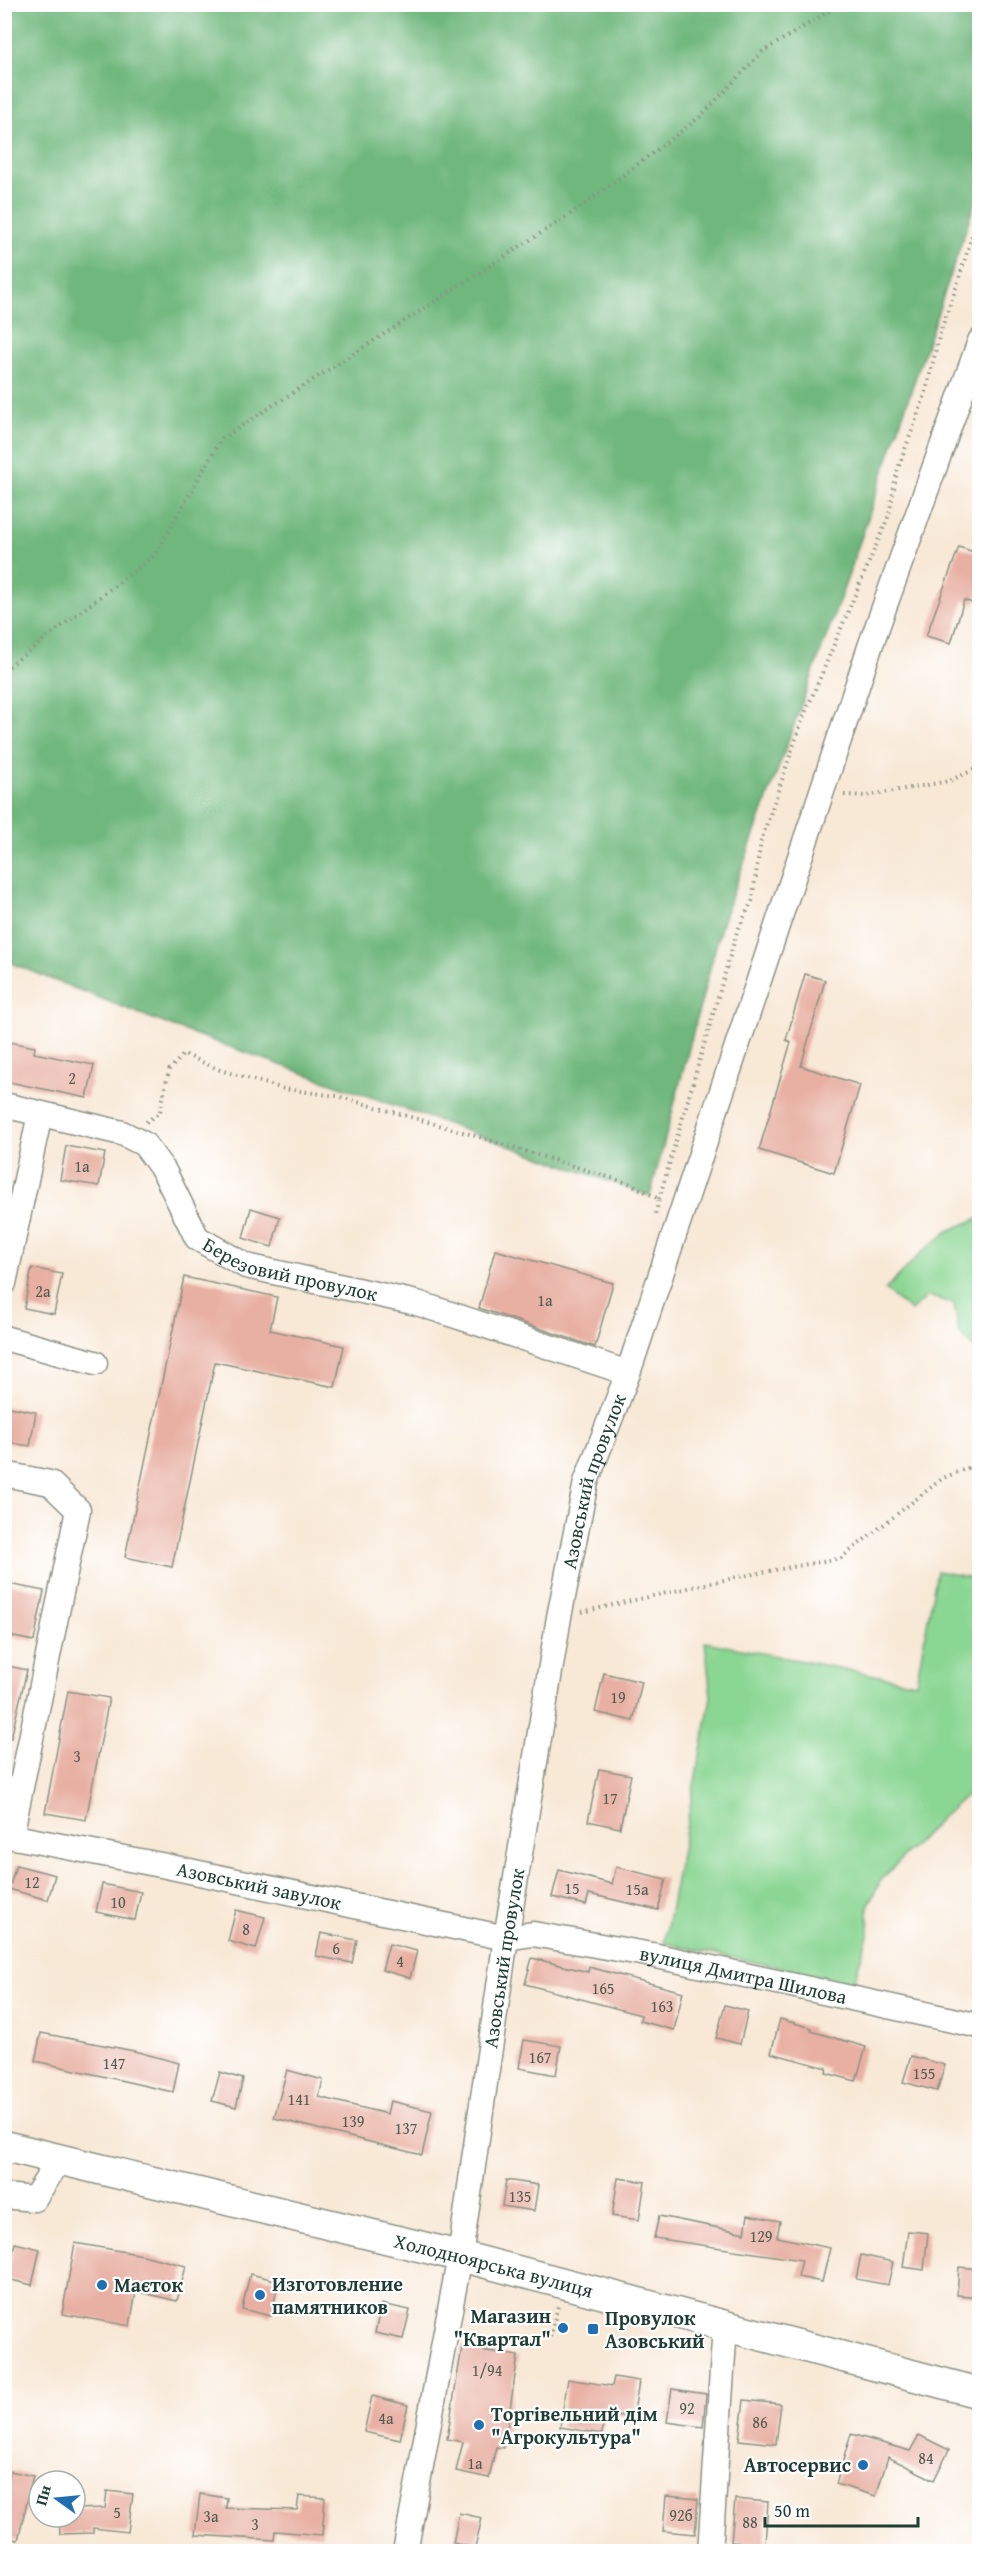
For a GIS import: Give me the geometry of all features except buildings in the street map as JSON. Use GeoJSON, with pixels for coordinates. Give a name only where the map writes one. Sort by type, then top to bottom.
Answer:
{"type":"FeatureCollection","features":[{"type":"Feature","properties":{"kind":"main road","name":"Холодноярська вулиця"},"geometry":{"type":"LineString","coordinates":[[4,2146],[460,2256],[980,2393]]}},
{"type":"Feature","properties":{"kind":"street","name":"Азовський провулок"},"geometry":{"type":"LineString","coordinates":[[405,2552],[460,2256],[506,1938],[558,1617],[586,1482],[628,1373],[875,632],[980,341]]}},
{"type":"Feature","properties":{"kind":"street","name":"Березовий провулок"},"geometry":{"type":"LineString","coordinates":[[4,1105],[122,1133],[144,1144],[164,1171],[197,1238],[246,1266],[417,1303],[628,1373]]}},
{"type":"Feature","properties":{"kind":"street"},"geometry":{"type":"LineString","coordinates":[[4,1283],[40,1114]]}},
{"type":"Feature","properties":{"kind":"street"},"geometry":{"type":"LineString","coordinates":[[4,1338],[95,1363]]}},
{"type":"Feature","properties":{"kind":"street","name":"Азовський завулок"},"geometry":{"type":"LineString","coordinates":[[4,1474],[50,1483],[78,1510],[8,1835],[506,1938]]}},
{"type":"Feature","properties":{"kind":"street","name":"вулиця Дмитра Шилова"},"geometry":{"type":"LineString","coordinates":[[506,1938],[533,1934],[652,1955],[980,2026]]}},
{"type":"Feature","properties":{"kind":"street"},"geometry":{"type":"LineString","coordinates":[[4,2196],[34,2199],[60,2159]]}},
{"type":"Feature","properties":{"kind":"street"},"geometry":{"type":"LineString","coordinates":[[710,2552],[725,2325]]}},
{"type":"Feature","properties":{"kind":"path"},"geometry":{"type":"LineString","coordinates":[[4,670],[155,555],[221,439],[580,208],[700,117],[762,52],[841,4]]}},
{"type":"Feature","properties":{"kind":"path"},"geometry":{"type":"LineString","coordinates":[[655,1219],[737,932],[753,901],[761,840],[803,718],[889,515],[897,471],[925,395],[940,333],[980,209]]}},
{"type":"Feature","properties":{"kind":"path"},"geometry":{"type":"LineString","coordinates":[[820,795],[866,796],[949,781],[980,767]]}},
{"type":"Feature","properties":{"kind":"path"},"geometry":{"type":"LineString","coordinates":[[122,1133],[143,1124],[160,1112],[169,1070],[184,1054],[220,1070],[284,1089],[337,1096],[463,1132],[631,1184],[659,1199]]}},
{"type":"Feature","properties":{"kind":"path"},"geometry":{"type":"LineString","coordinates":[[558,1617],[737,1577],[841,1558],[943,1478],[980,1463]]}},
{"type":"Feature","properties":{"kind":"green space"},"geometry":{"type":"Polygon","coordinates":[[[4,5],[979,5],[979,191],[849,574],[722,923],[650,1196],[171,1026],[5,961],[4,5]]]}},
{"type":"Feature","properties":{"kind":"green space"},"geometry":{"type":"Polygon","coordinates":[[[979,1218],[979,1352],[959,1333],[954,1304],[928,1296],[911,1311],[885,1290],[920,1254],[948,1231],[979,1218]]]}},
{"type":"Feature","properties":{"kind":"green space"},"geometry":{"type":"Polygon","coordinates":[[[937,1571],[979,1579],[979,1784],[942,1817],[881,1880],[868,1906],[869,1932],[853,1983],[664,1943],[711,1697],[705,1642],[916,1683],[937,1571]]]}},
{"type":"Feature","properties":{"kind":"place","name":"Маєток"},"geometry":{"type":"Point","coordinates":[102,2285]}},
{"type":"Feature","properties":{"kind":"place","name":"Изготовление памятников"},"geometry":{"type":"Point","coordinates":[260,2295]}},
{"type":"Feature","properties":{"kind":"place","name":"Магазин \"Квартал\""},"geometry":{"type":"Point","coordinates":[563,2328]}},
{"type":"Feature","properties":{"kind":"place","name":"Провулок Азовський"},"geometry":{"type":"Point","coordinates":[593,2329]}},
{"type":"Feature","properties":{"kind":"place","name":"Торгівельний дім \"Агрокультура\""},"geometry":{"type":"Point","coordinates":[479,2425]}},
{"type":"Feature","properties":{"kind":"place","name":"Автосервис"},"geometry":{"type":"Point","coordinates":[863,2465]}}]}
